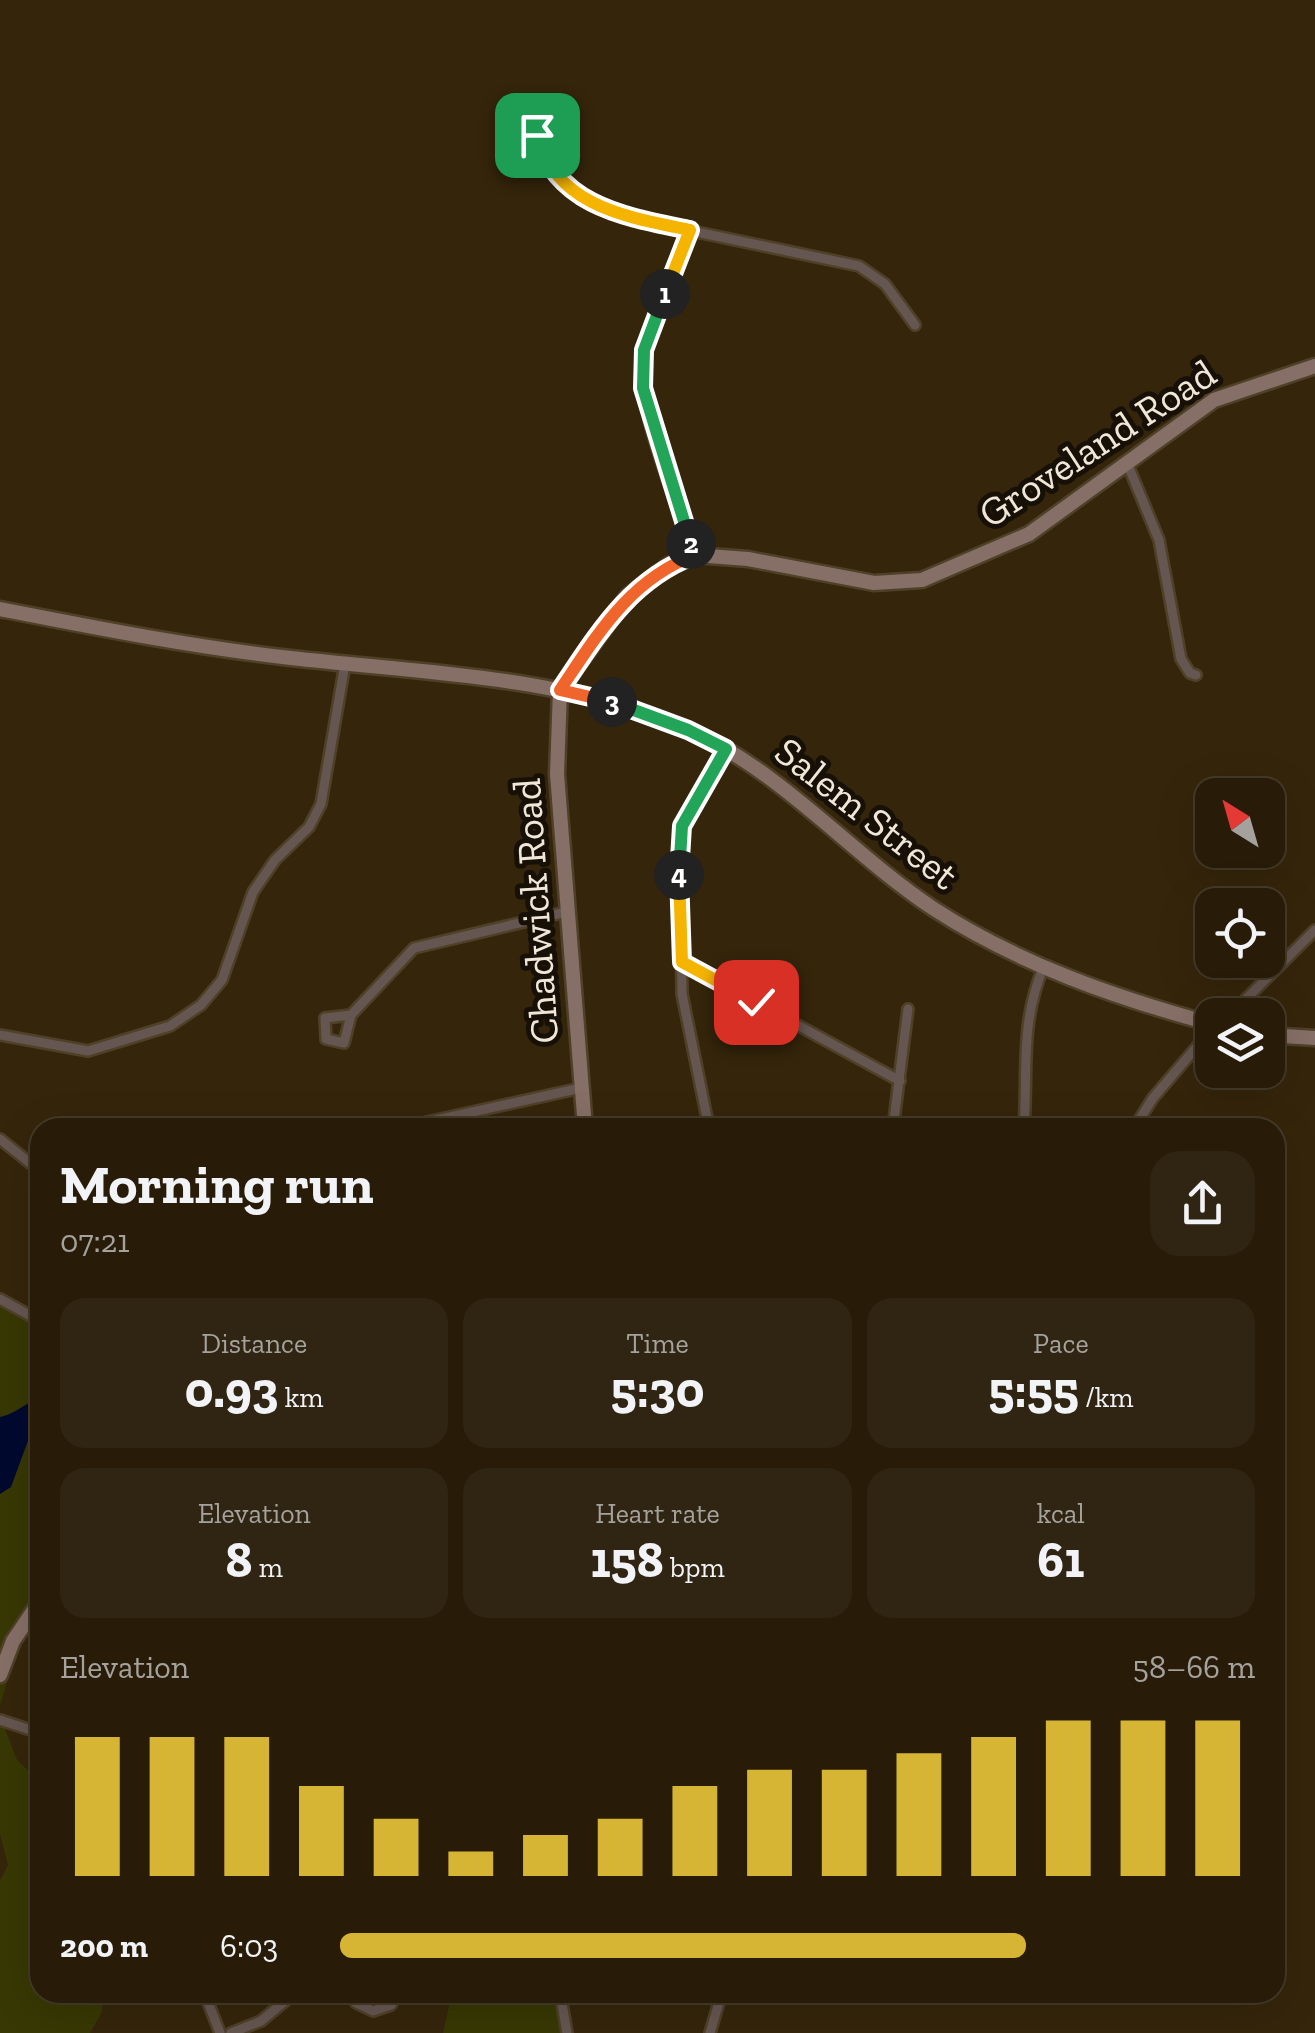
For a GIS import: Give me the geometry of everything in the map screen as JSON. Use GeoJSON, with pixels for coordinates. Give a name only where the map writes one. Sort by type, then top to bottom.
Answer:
{"type":"FeatureCollection","features":[{"type":"Feature","properties":{"kind":"main road","name":"Groveland Road"},"geometry":{"type":"LineString","coordinates":[[695,555],[748,559],[874,583],[922,580],[1029,534],[1214,400],[1315,366]]}},
{"type":"Feature","properties":{"kind":"main road"},"geometry":{"type":"LineString","coordinates":[[560,690],[628,596],[670,565],[695,555]]}},
{"type":"Feature","properties":{"kind":"main road","name":"Salem Street"},"geometry":{"type":"LineString","coordinates":[[0,609],[203,648],[560,690],[620,704],[726,749],[806,804],[933,908],[1043,968],[1195,1021]]}},
{"type":"Feature","properties":{"kind":"main road","name":"Chadwick Road"},"geometry":{"type":"LineString","coordinates":[[560,690],[557,760],[584,1118]]}},
{"type":"Feature","properties":{"kind":"main road"},"geometry":{"type":"LineString","coordinates":[[1285,1037],[1315,1038]]}},
{"type":"Feature","properties":{"kind":"main road"},"geometry":{"type":"LineString","coordinates":[[0,1675],[13,1641],[30,1616]]}},
{"type":"Feature","properties":{"kind":"street"},"geometry":{"type":"LineString","coordinates":[[544,112],[536,127],[539,143],[553,170],[570,189],[608,212],[859,266],[885,284],[915,325]]}},
{"type":"Feature","properties":{"kind":"street"},"geometry":{"type":"LineString","coordinates":[[690,230],[648,337],[642,376],[648,415],[695,555]]}},
{"type":"Feature","properties":{"kind":"street"},"geometry":{"type":"LineString","coordinates":[[1127,463],[1158,540],[1181,659],[1190,673],[1196,675]]}},
{"type":"Feature","properties":{"kind":"street"},"geometry":{"type":"LineString","coordinates":[[0,1035],[88,1051],[170,1026],[201,1006],[222,980],[253,892],[275,860],[309,827],[321,804],[345,664]]}},
{"type":"Feature","properties":{"kind":"street"},"geometry":{"type":"LineString","coordinates":[[707,1118],[687,1030],[682,962],[682,826],[726,749]]}},
{"type":"Feature","properties":{"kind":"street"},"geometry":{"type":"LineString","coordinates":[[351,1015],[414,948],[566,912]]}},
{"type":"Feature","properties":{"kind":"street"},"geometry":{"type":"LineString","coordinates":[[1247,998],[1315,930]]}},
{"type":"Feature","properties":{"kind":"street"},"geometry":{"type":"LineString","coordinates":[[682,962],[900,1081]]}},
{"type":"Feature","properties":{"kind":"street"},"geometry":{"type":"LineString","coordinates":[[1024,1118],[1024,1044],[1030,999],[1043,968]]}},
{"type":"Feature","properties":{"kind":"street"},"geometry":{"type":"LineString","coordinates":[[894,1118],[908,1010]]}},
{"type":"Feature","properties":{"kind":"street"},"geometry":{"type":"LineString","coordinates":[[1140,1118],[1195,1047]]}},
{"type":"Feature","properties":{"kind":"street"},"geometry":{"type":"LineString","coordinates":[[445,1118],[581,1088]]}},
{"type":"Feature","properties":{"kind":"street"},"geometry":{"type":"LineString","coordinates":[[0,1139],[30,1162]]}},
{"type":"Feature","properties":{"kind":"street"},"geometry":{"type":"LineString","coordinates":[[0,1299],[30,1316]]}},
{"type":"Feature","properties":{"kind":"street"},"geometry":{"type":"LineString","coordinates":[[0,1720],[30,1730]]}},
{"type":"Feature","properties":{"kind":"street"},"geometry":{"type":"LineString","coordinates":[[208,2003],[220,2033]]}},
{"type":"Feature","properties":{"kind":"street"},"geometry":{"type":"LineString","coordinates":[[230,2033],[262,2022],[284,2003]]}},
{"type":"Feature","properties":{"kind":"street"},"geometry":{"type":"LineString","coordinates":[[356,2003],[373,2011],[391,2003]]}},
{"type":"Feature","properties":{"kind":"street"},"geometry":{"type":"LineString","coordinates":[[562,2003],[567,2033]]}},
{"type":"Feature","properties":{"kind":"street"},"geometry":{"type":"LineString","coordinates":[[710,2033],[719,2003]]}},
{"type":"Feature","properties":{"kind":"shaded area"},"geometry":{"type":"Polygon","coordinates":[[[0,1304],[30,1321],[30,1611],[13,1630],[17,1650],[0,1705],[0,1304]]]}},
{"type":"Feature","properties":{"kind":"shaded area"},"geometry":{"type":"Polygon","coordinates":[[[0,1716],[17,1760],[30,1772],[30,2003],[103,2003],[90,2033],[0,2033],[0,1881],[8,1865],[0,1834],[0,1716]]]}},
{"type":"Feature","properties":{"kind":"shaded area"},"geometry":{"type":"Polygon","coordinates":[[[450,2003],[556,2003],[561,2033],[443,2033],[450,2003]]]}},
{"type":"Feature","properties":{"kind":"water"},"geometry":{"type":"Polygon","coordinates":[[[30,1403],[30,1435],[11,1487],[0,1494],[0,1417],[30,1403]]]}},
{"type":"Feature","properties":{"kind":"route"},"geometry":{"type":"LineString","coordinates":[[537,135],[553,170],[594,206],[690,230],[648,337],[642,376],[648,415],[695,555],[670,565],[638,586],[560,690],[620,704],[726,749],[682,826],[682,962],[756,1002]]}}]}
